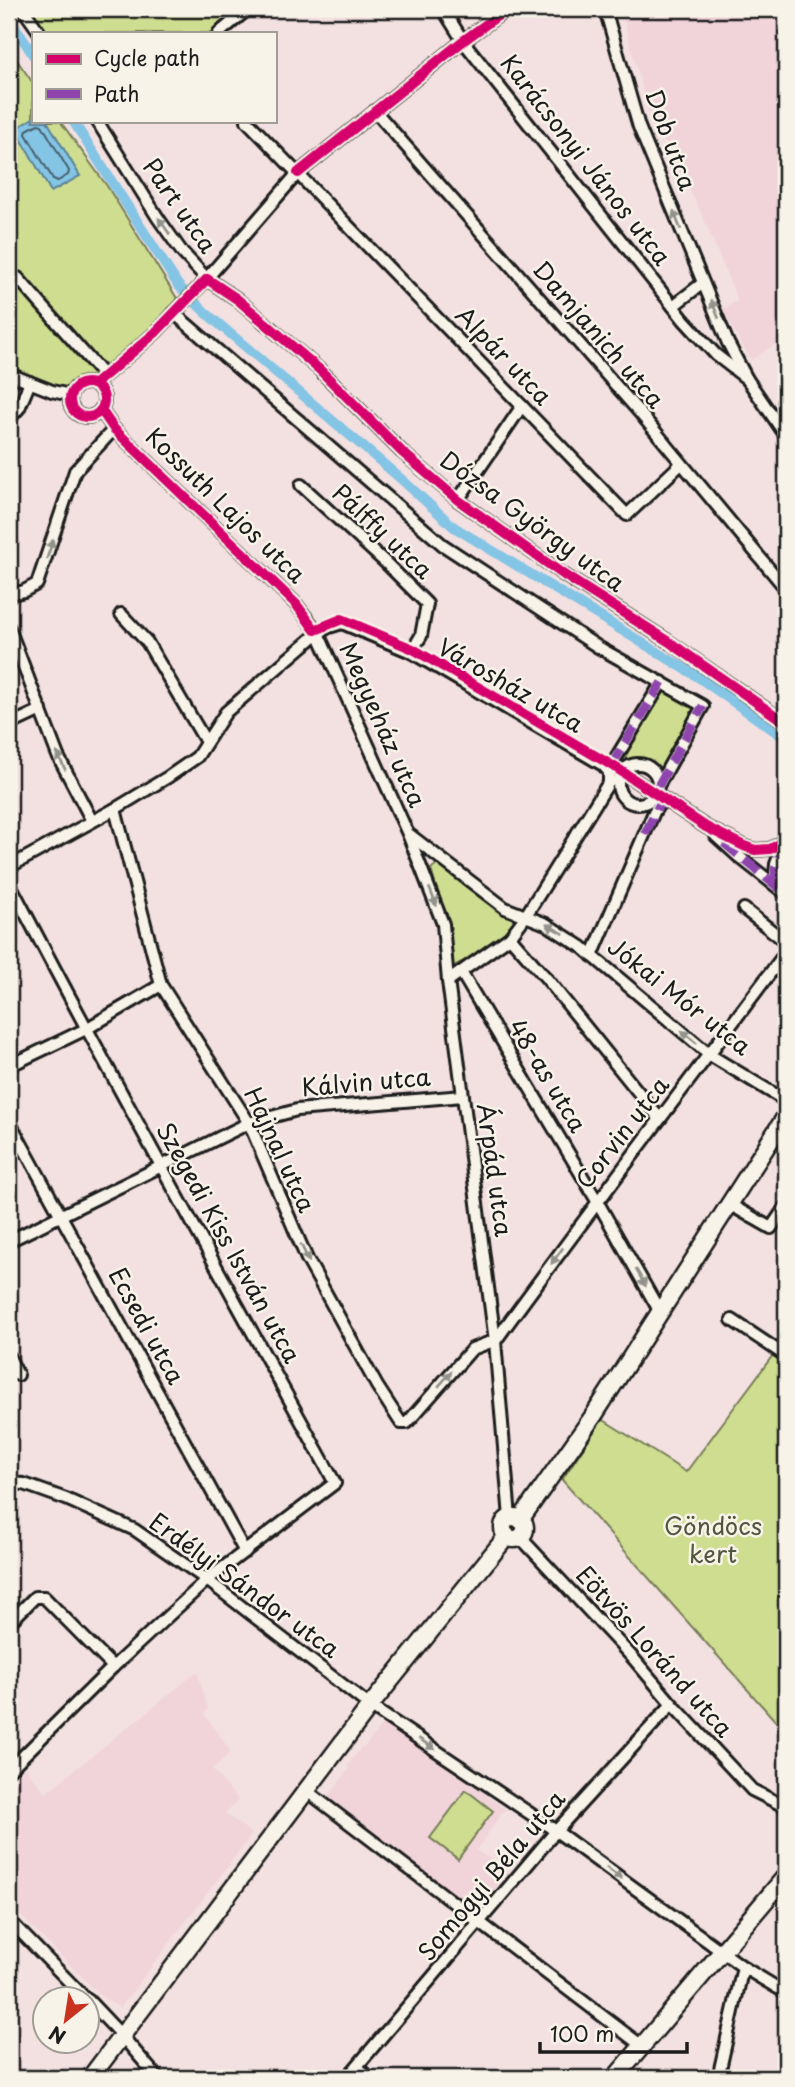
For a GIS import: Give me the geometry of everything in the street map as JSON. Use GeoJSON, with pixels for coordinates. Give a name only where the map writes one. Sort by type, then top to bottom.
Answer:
{"type":"FeatureCollection","features":[{"type":"Feature","properties":{"kind":"street"},"geometry":{"type":"LineString","coordinates":[[23,9],[39,32]]}},
{"type":"Feature","properties":{"kind":"street"},"geometry":{"type":"LineString","coordinates":[[220,32],[247,9]]}},
{"type":"Feature","properties":{"kind":"street","name":"Karácsonyi János utca"},"geometry":{"type":"LineString","coordinates":[[443,9],[463,41],[673,306],[716,355],[747,379]]}},
{"type":"Feature","properties":{"kind":"street"},"geometry":{"type":"LineString","coordinates":[[95,384],[155,333],[204,282],[298,173],[507,9]]}},
{"type":"Feature","properties":{"kind":"street","name":"Dob utca"},"geometry":{"type":"LineString","coordinates":[[605,9],[639,127],[728,343],[747,379]]}},
{"type":"Feature","properties":{"kind":"street","name":"Damjanich utca"},"geometry":{"type":"LineString","coordinates":[[375,111],[640,413],[786,589]]}},
{"type":"Feature","properties":{"kind":"street","name":"Part utca"},"geometry":{"type":"LineString","coordinates":[[98,122],[158,218],[204,282]]}},
{"type":"Feature","properties":{"kind":"street","name":"Alpár utca"},"geometry":{"type":"LineString","coordinates":[[248,122],[627,515],[681,464]]}},
{"type":"Feature","properties":{"kind":"street"},"geometry":{"type":"LineString","coordinates":[[18,278],[104,376]]}},
{"type":"Feature","properties":{"kind":"street","name":"Dózsa György utca"},"geometry":{"type":"LineString","coordinates":[[204,282],[237,299],[320,370],[402,452],[458,500],[786,723]]}},
{"type":"Feature","properties":{"kind":"street"},"geometry":{"type":"LineString","coordinates":[[673,306],[703,283]]}},
{"type":"Feature","properties":{"kind":"street"},"geometry":{"type":"LineString","coordinates":[[175,312],[443,545],[598,647],[703,706],[658,793],[645,834],[593,956]]}},
{"type":"Feature","properties":{"kind":"street"},"geometry":{"type":"LineString","coordinates":[[716,355],[728,343]]}},
{"type":"Feature","properties":{"kind":"street"},"geometry":{"type":"LineString","coordinates":[[9,374],[70,395]]}},
{"type":"Feature","properties":{"kind":"street"},"geometry":{"type":"LineString","coordinates":[[747,379],[786,436]]}},
{"type":"Feature","properties":{"kind":"street"},"geometry":{"type":"LineString","coordinates":[[9,419],[19,408],[30,382]]}},
{"type":"Feature","properties":{"kind":"street"},"geometry":{"type":"LineString","coordinates":[[89,382],[95,384],[100,387],[105,398],[102,410],[91,417],[79,415],[71,407],[70,395],[77,385],[89,382]]}},
{"type":"Feature","properties":{"kind":"street","name":"Dózsa György utca"},"geometry":{"type":"LineString","coordinates":[[458,500],[522,406]]}},
{"type":"Feature","properties":{"kind":"street","name":"Kossuth Lajos utca"},"geometry":{"type":"LineString","coordinates":[[102,410],[114,429],[296,604],[318,633]]}},
{"type":"Feature","properties":{"kind":"street"},"geometry":{"type":"LineString","coordinates":[[9,595],[37,584],[75,471],[114,429]]}},
{"type":"Feature","properties":{"kind":"street","name":"Pálffy utca"},"geometry":{"type":"LineString","coordinates":[[301,485],[427,604],[421,636],[411,652]]}},
{"type":"Feature","properties":{"kind":"street"},"geometry":{"type":"LineString","coordinates":[[121,614],[147,642],[206,742]]}},
{"type":"Feature","properties":{"kind":"street","name":"Városház utca"},"geometry":{"type":"LineString","coordinates":[[318,633],[342,623],[411,652],[603,765],[608,772],[606,787],[525,916]]}},
{"type":"Feature","properties":{"kind":"street"},"geometry":{"type":"LineString","coordinates":[[9,628],[58,756],[92,821]]}},
{"type":"Feature","properties":{"kind":"street"},"geometry":{"type":"LineString","coordinates":[[9,867],[169,777],[197,757],[226,712],[318,633]]}},
{"type":"Feature","properties":{"kind":"street","name":"Megyeház utca"},"geometry":{"type":"LineString","coordinates":[[318,633],[408,834]]}},
{"type":"Feature","properties":{"kind":"street"},"geometry":{"type":"LineString","coordinates":[[658,793],[647,802],[628,800],[620,790],[617,769],[662,682]]}},
{"type":"Feature","properties":{"kind":"street"},"geometry":{"type":"LineString","coordinates":[[9,725],[41,710]]}},
{"type":"Feature","properties":{"kind":"street"},"geometry":{"type":"LineString","coordinates":[[617,769],[636,764],[648,766],[656,774],[658,793]]}},
{"type":"Feature","properties":{"kind":"street"},"geometry":{"type":"LineString","coordinates":[[617,769],[658,793],[706,827],[786,894]]}},
{"type":"Feature","properties":{"kind":"street","name":"Hajnal utca"},"geometry":{"type":"LineString","coordinates":[[115,808],[161,985],[249,1123],[307,1259],[377,1386],[401,1423],[407,1423],[472,1349],[495,1340]]}},
{"type":"Feature","properties":{"kind":"street"},"geometry":{"type":"LineString","coordinates":[[706,827],[755,850],[770,849],[785,842]]}},
{"type":"Feature","properties":{"kind":"street","name":"Jókai Mór utca"},"geometry":{"type":"LineString","coordinates":[[408,834],[505,908],[561,932],[710,1055],[786,1101]]}},
{"type":"Feature","properties":{"kind":"street","name":"Árpád utca"},"geometry":{"type":"LineString","coordinates":[[408,834],[443,924],[516,1515]]}},
{"type":"Feature","properties":{"kind":"street"},"geometry":{"type":"LineString","coordinates":[[774,884],[776,863],[785,842]]}},
{"type":"Feature","properties":{"kind":"street"},"geometry":{"type":"LineString","coordinates":[[419,863],[432,852]]}},
{"type":"Feature","properties":{"kind":"street","name":"Szegedi Kiss István utca"},"geometry":{"type":"LineString","coordinates":[[9,882],[86,1029],[335,1483],[207,1580],[9,1770]]}},
{"type":"Feature","properties":{"kind":"street"},"geometry":{"type":"LineString","coordinates":[[744,909],[786,942]]}},
{"type":"Feature","properties":{"kind":"street"},"geometry":{"type":"LineString","coordinates":[[448,981],[510,937],[525,916]]}},
{"type":"Feature","properties":{"kind":"street"},"geometry":{"type":"LineString","coordinates":[[510,937],[660,1119]]}},
{"type":"Feature","properties":{"kind":"street","name":"Corvin utca"},"geometry":{"type":"LineString","coordinates":[[495,1340],[786,952]]}},
{"type":"Feature","properties":{"kind":"street","name":"48-as utca"},"geometry":{"type":"LineString","coordinates":[[461,972],[660,1312]]}},
{"type":"Feature","properties":{"kind":"street"},"geometry":{"type":"LineString","coordinates":[[9,1066],[86,1029],[161,985]]}},
{"type":"Feature","properties":{"kind":"street","name":"Kálvin utca"},"geometry":{"type":"LineString","coordinates":[[9,1241],[249,1123],[297,1110],[463,1096]]}},
{"type":"Feature","properties":{"kind":"street"},"geometry":{"type":"LineString","coordinates":[[90,2078],[370,1706],[513,1537],[524,1528],[516,1515],[594,1415],[786,1116]]}},
{"type":"Feature","properties":{"kind":"street","name":"Ecsedi utca"},"geometry":{"type":"LineString","coordinates":[[9,1121],[245,1552]]}},
{"type":"Feature","properties":{"kind":"street"},"geometry":{"type":"LineString","coordinates":[[729,1204],[771,1228],[786,1206]]}},
{"type":"Feature","properties":{"kind":"street"},"geometry":{"type":"LineString","coordinates":[[732,1320],[786,1356]]}},
{"type":"Feature","properties":{"kind":"street"},"geometry":{"type":"LineString","coordinates":[[9,1357],[18,1375]]}},
{"type":"Feature","properties":{"kind":"street","name":"Erdélyi Sándor utca"},"geometry":{"type":"LineString","coordinates":[[9,1483],[24,1484],[66,1499],[135,1530],[207,1580],[370,1706],[556,1832],[743,1967],[786,1993]]}},
{"type":"Feature","properties":{"kind":"street","name":"Eötvös Loránd utca"},"geometry":{"type":"LineString","coordinates":[[513,1537],[633,1658],[752,1790],[786,1807]]}},
{"type":"Feature","properties":{"kind":"street"},"geometry":{"type":"LineString","coordinates":[[9,1623],[35,1597],[44,1597],[113,1668]]}},
{"type":"Feature","properties":{"kind":"street","name":"Somogyi Béla utca"},"geometry":{"type":"LineString","coordinates":[[347,2078],[556,1832],[672,1704]]}},
{"type":"Feature","properties":{"kind":"street"},"geometry":{"type":"LineString","coordinates":[[306,1791],[642,2046]]}},
{"type":"Feature","properties":{"kind":"street","name":"Eötvös Loránd utca"},"geometry":{"type":"LineString","coordinates":[[760,1794],[786,1812]]}},
{"type":"Feature","properties":{"kind":"street"},"geometry":{"type":"LineString","coordinates":[[615,2078],[786,1876]]}},
{"type":"Feature","properties":{"kind":"street"},"geometry":{"type":"LineString","coordinates":[[9,1920],[73,1986]]}},
{"type":"Feature","properties":{"kind":"street"},"geometry":{"type":"LineString","coordinates":[[718,2078],[743,1967]]}},
{"type":"Feature","properties":{"kind":"street"},"geometry":{"type":"LineString","coordinates":[[102,2015],[158,2078]]}},
{"type":"Feature","properties":{"kind":"street"},"geometry":{"type":"LineString","coordinates":[[357,2067],[370,2078]]}},
{"type":"Feature","properties":{"kind":"shaded area"},"geometry":{"type":"Polygon","coordinates":[[[621,9],[786,9],[786,337],[751,360],[722,310],[738,301],[701,212],[648,110],[621,9]]]}},
{"type":"Feature","properties":{"kind":"shaded area"},"geometry":{"type":"Polygon","coordinates":[[[197,1672],[208,1709],[204,1714],[231,1752],[212,1769],[238,1800],[225,1813],[252,1834],[120,2008],[102,1997],[102,1986],[91,1986],[9,1904],[9,1784],[25,1768],[46,1793],[197,1672]]]}},
{"type":"Feature","properties":{"kind":"shaded area"},"geometry":{"type":"Polygon","coordinates":[[[385,1721],[505,1809],[476,1850],[508,1872],[478,1911],[328,1797],[350,1768],[347,1766],[385,1721]]]}},
{"type":"Feature","properties":{"kind":"green space"},"geometry":{"type":"Polygon","coordinates":[[[23,9],[248,9],[220,32],[39,32],[23,9]]]}},
{"type":"Feature","properties":{"kind":"green space"},"geometry":{"type":"Polygon","coordinates":[[[9,49],[32,82],[32,122],[61,122],[107,186],[178,300],[155,333],[95,384],[89,382],[77,385],[70,395],[9,374],[9,49]]]}},
{"type":"Feature","properties":{"kind":"green space"},"geometry":{"type":"Polygon","coordinates":[[[662,682],[703,706],[658,780],[647,767],[630,766],[624,753],[662,682]]]}},
{"type":"Feature","properties":{"kind":"green space"},"geometry":{"type":"Polygon","coordinates":[[[439,862],[517,918],[493,946],[452,967],[447,928],[431,869],[439,862]]]}},
{"type":"Feature","properties":{"kind":"green space","name":"Göndöcs kert"},"geometry":{"type":"Polygon","coordinates":[[[773,1355],[786,1360],[786,1733],[562,1480],[602,1419],[686,1472],[773,1355]]]}},
{"type":"Feature","properties":{"kind":"green space"},"geometry":{"type":"Polygon","coordinates":[[[466,1790],[493,1811],[458,1859],[430,1838],[466,1790]]]}},
{"type":"Feature","properties":{"kind":"water"},"geometry":{"type":"Polygon","coordinates":[[[32,119],[32,122],[48,122],[80,176],[51,192],[14,130],[32,119]]]}},
{"type":"Feature","properties":{"kind":"waterway"},"geometry":{"type":"LineString","coordinates":[[9,17],[32,53]]}},
{"type":"Feature","properties":{"kind":"waterway"},"geometry":{"type":"LineString","coordinates":[[74,122],[178,285],[206,313],[454,527],[698,677],[786,739]]}},
{"type":"Feature","properties":{"kind":"marked path"},"geometry":{"type":"LineString","coordinates":[[611,766],[662,682]]}},
{"type":"Feature","properties":{"kind":"marked path"},"geometry":{"type":"LineString","coordinates":[[658,786],[703,706]]}},
{"type":"Feature","properties":{"kind":"marked path"},"geometry":{"type":"LineString","coordinates":[[645,834],[662,799]]}},
{"type":"Feature","properties":{"kind":"marked path"},"geometry":{"type":"LineString","coordinates":[[724,843],[786,894]]}},
{"type":"Feature","properties":{"kind":"marked path"},"geometry":{"type":"LineString","coordinates":[[774,884],[776,864],[784,843]]}},
{"type":"Feature","properties":{"kind":"cycle path"},"geometry":{"type":"LineString","coordinates":[[298,173],[507,9]]}},
{"type":"Feature","properties":{"kind":"cycle path"},"geometry":{"type":"LineString","coordinates":[[95,384],[155,333],[207,279],[237,299],[320,370],[402,452],[458,500],[564,575],[668,641],[786,723]]}},
{"type":"Feature","properties":{"kind":"cycle path"},"geometry":{"type":"LineString","coordinates":[[87,383],[99,388],[104,400],[99,412],[87,417],[75,412],[70,400],[75,388],[87,383]]}},
{"type":"Feature","properties":{"kind":"cycle path"},"geometry":{"type":"LineString","coordinates":[[101,410],[114,429],[296,604],[315,630],[342,619],[413,649],[618,769],[706,827],[755,850],[770,849],[786,841]]}}]}
